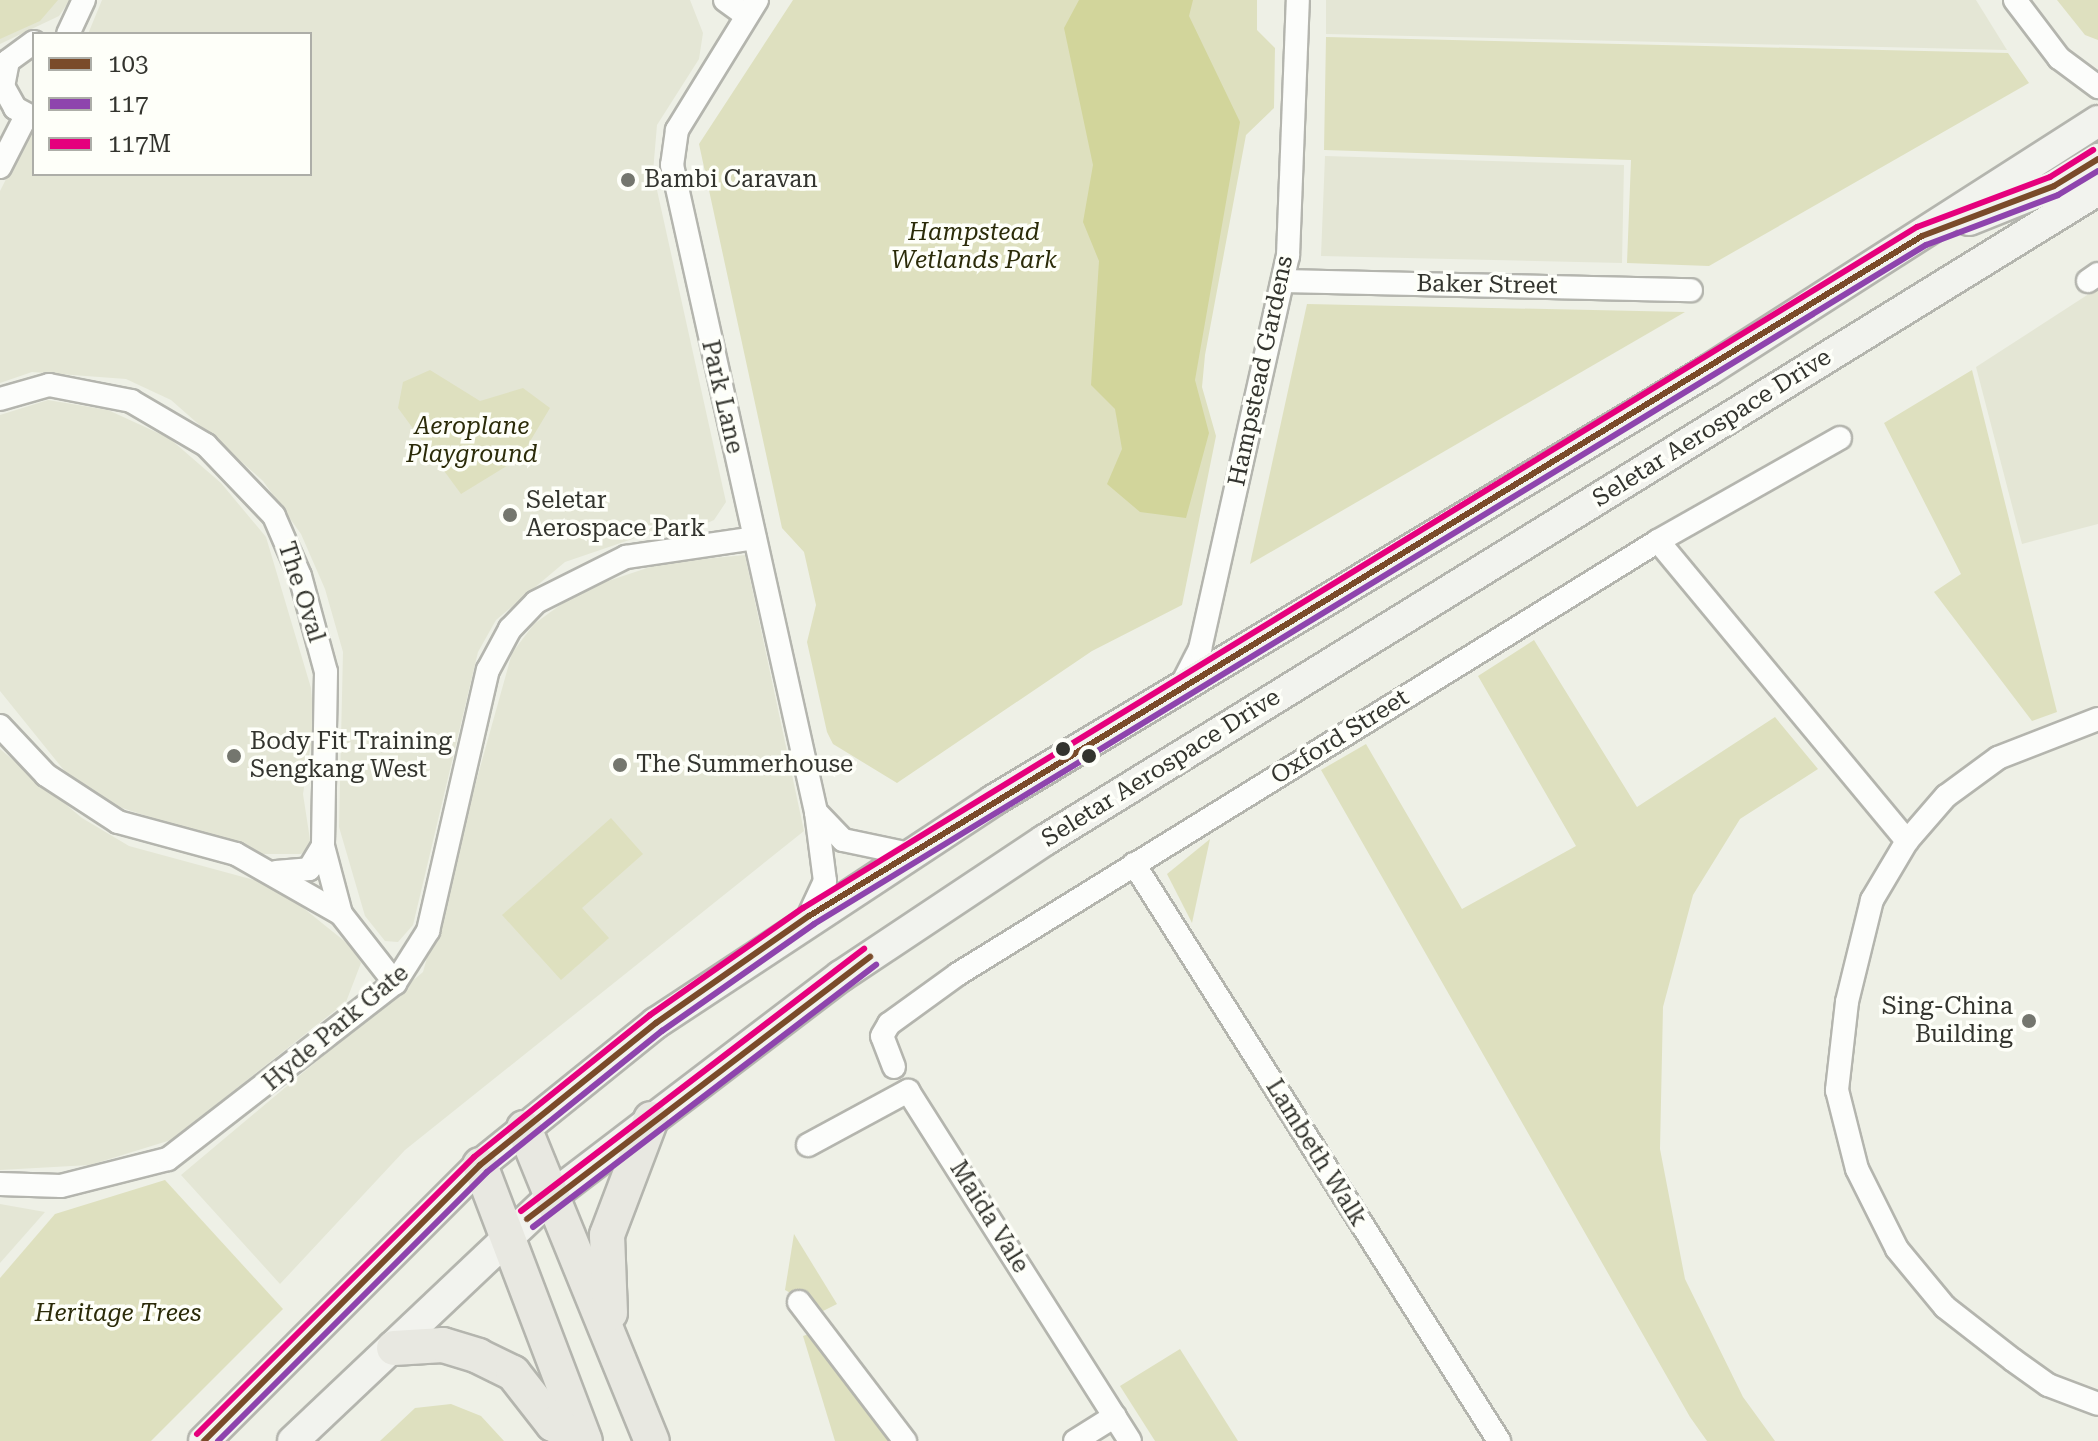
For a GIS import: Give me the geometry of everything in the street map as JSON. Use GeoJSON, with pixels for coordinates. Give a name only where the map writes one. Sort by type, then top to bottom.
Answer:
{"type":"FeatureCollection","features":[{"type":"Feature","properties":{"kind":"main road"},"geometry":{"type":"LineString","coordinates":[[612,1337],[607,1235],[651,1119]]}},
{"type":"Feature","properties":{"kind":"main road"},"geometry":{"type":"LineString","coordinates":[[524,1128],[652,1441]]}},
{"type":"Feature","properties":{"kind":"main road"},"geometry":{"type":"LineString","coordinates":[[480,1165],[584,1440]]}},
{"type":"Feature","properties":{"kind":"main road"},"geometry":{"type":"LineString","coordinates":[[394,1348],[443,1345],[478,1356],[513,1373],[553,1424],[584,1440]]}},
{"type":"Feature","properties":{"kind":"street"},"geometry":{"type":"LineString","coordinates":[[69,32],[84,0]]}},
{"type":"Feature","properties":{"kind":"street"},"geometry":{"type":"LineString","coordinates":[[725,0],[751,8]]}},
{"type":"Feature","properties":{"kind":"street","name":"Hampstead Gardens"},"geometry":{"type":"LineString","coordinates":[[1181,686],[1200,649],[1283,281],[1298,0]]}},
{"type":"Feature","properties":{"kind":"street"},"geometry":{"type":"LineString","coordinates":[[2015,0],[2059,58],[2098,87]]}},
{"type":"Feature","properties":{"kind":"street","name":"Park Lane"},"geometry":{"type":"LineString","coordinates":[[751,8],[677,130],[673,180],[816,812],[825,881],[809,916]]}},
{"type":"Feature","properties":{"kind":"street"},"geometry":{"type":"LineString","coordinates":[[0,167],[30,117],[8,98],[4,73],[16,51],[32,43]]}},
{"type":"Feature","properties":{"kind":"street"},"geometry":{"type":"LineString","coordinates":[[204,1441],[480,1165],[656,1023],[809,916],[1922,236],[2098,121]]}},
{"type":"Feature","properties":{"kind":"street"},"geometry":{"type":"LineString","coordinates":[[1922,236],[2054,186],[2098,159]]}},
{"type":"Feature","properties":{"kind":"street","name":"Seletar Aerospace Drive"},"geometry":{"type":"LineString","coordinates":[[293,1441],[552,1196],[841,976],[1045,840],[2098,190]]}},
{"type":"Feature","properties":{"kind":"street","name":"Baker Street"},"geometry":{"type":"LineString","coordinates":[[1283,281],[1691,290]]}},
{"type":"Feature","properties":{"kind":"street","name":"The Oval"},"geometry":{"type":"LineString","coordinates":[[0,399],[49,385],[131,401],[206,445],[274,516],[300,576],[326,672],[323,846],[341,914]]}},
{"type":"Feature","properties":{"kind":"street","name":"Oxford Street"},"geometry":{"type":"LineString","coordinates":[[894,1067],[882,1036],[889,1024],[1134,864],[1658,541],[1840,438]]}},
{"type":"Feature","properties":{"kind":"street","name":"Hyde Park Gate"},"geometry":{"type":"LineString","coordinates":[[0,1184],[61,1186],[168,1159],[395,983],[428,931],[488,670],[510,629],[536,602],[626,557],[755,538]]}},
{"type":"Feature","properties":{"kind":"street"},"geometry":{"type":"LineString","coordinates":[[1658,541],[1907,841]]}},
{"type":"Feature","properties":{"kind":"street"},"geometry":{"type":"LineString","coordinates":[[2098,719],[1998,758],[1946,796],[1907,841],[1872,900],[1847,1002],[1837,1090],[1857,1169],[1897,1249],[1945,1307],[2048,1385],[2098,1404]]}},
{"type":"Feature","properties":{"kind":"street","name":"The Oval"},"geometry":{"type":"LineString","coordinates":[[0,726],[46,775],[118,822],[276,872],[341,914],[395,983]]}},
{"type":"Feature","properties":{"kind":"street"},"geometry":{"type":"LineString","coordinates":[[816,812],[843,840],[910,854]]}},
{"type":"Feature","properties":{"kind":"street"},"geometry":{"type":"LineString","coordinates":[[276,872],[309,869],[323,846]]}},
{"type":"Feature","properties":{"kind":"street","name":"Lambeth Walk"},"geometry":{"type":"LineString","coordinates":[[1134,864],[1499,1441]]}},
{"type":"Feature","properties":{"kind":"street","name":"Maida Vale"},"geometry":{"type":"LineString","coordinates":[[808,1145],[908,1091],[1130,1441]]}},
{"type":"Feature","properties":{"kind":"street"},"geometry":{"type":"LineString","coordinates":[[799,1302],[905,1441]]}},
{"type":"Feature","properties":{"kind":"street"},"geometry":{"type":"LineString","coordinates":[[1075,1441],[1115,1416]]}},
{"type":"Feature","properties":{"kind":"shaded area"},"geometry":{"type":"Polygon","coordinates":[[[0,0],[70,0],[59,16],[0,44],[0,0]]]}},
{"type":"Feature","properties":{"kind":"shaded area"},"geometry":{"type":"Polygon","coordinates":[[[102,0],[690,0],[703,33],[699,59],[657,125],[653,172],[726,502],[714,520],[696,528],[644,535],[565,562],[496,620],[478,652],[413,925],[398,942],[385,941],[365,916],[339,827],[343,652],[325,589],[301,534],[263,481],[171,400],[126,379],[32,372],[0,383],[0,191],[32,128],[32,176],[312,176],[312,32],[89,32],[102,0]]]}},
{"type":"Feature","properties":{"kind":"shaded area"},"geometry":{"type":"Polygon","coordinates":[[[1079,0],[1193,0],[1189,16],[1240,122],[1195,380],[1209,433],[1186,518],[1140,512],[1107,484],[1122,449],[1115,409],[1091,385],[1099,261],[1083,222],[1093,165],[1064,28],[1079,0]]]}},
{"type":"Feature","properties":{"kind":"shaded area"},"geometry":{"type":"Polygon","coordinates":[[[1326,0],[1976,0],[2007,50],[1326,34],[1326,0]]]}},
{"type":"Feature","properties":{"kind":"shaded area"},"geometry":{"type":"Polygon","coordinates":[[[1325,156],[1624,165],[1622,263],[1321,256],[1325,156]]]}},
{"type":"Feature","properties":{"kind":"shaded area"},"geometry":{"type":"Polygon","coordinates":[[[2098,288],[2098,524],[2022,544],[1976,367],[2098,288]]]}},
{"type":"Feature","properties":{"kind":"shaded area"},"geometry":{"type":"Polygon","coordinates":[[[48,400],[108,410],[169,438],[221,483],[266,537],[311,688],[314,724],[303,794],[311,846],[301,854],[263,854],[110,804],[67,774],[0,691],[0,415],[48,400]]]}},
{"type":"Feature","properties":{"kind":"shaded area"},"geometry":{"type":"Polygon","coordinates":[[[745,555],[804,831],[405,1150],[280,1284],[181,1175],[423,972],[512,653],[534,624],[581,590],[662,563],[745,555]]]}},
{"type":"Feature","properties":{"kind":"shaded area"},"geometry":{"type":"Polygon","coordinates":[[[0,749],[82,818],[129,846],[276,886],[353,948],[361,963],[346,1002],[171,1140],[90,1165],[0,1170],[0,749]]]}},
{"type":"Feature","properties":{"kind":"shaded area"},"geometry":{"type":"Polygon","coordinates":[[[0,1204],[45,1212],[0,1263],[0,1204]]]}},
{"type":"Feature","properties":{"kind":"green space"},"geometry":{"type":"Polygon","coordinates":[[[0,0],[58,0],[40,21],[0,39],[0,0]]]}},
{"type":"Feature","properties":{"kind":"green space","name":"Hampstead Wetlands Park"},"geometry":{"type":"Polygon","coordinates":[[[793,0],[1257,0],[1257,30],[1275,48],[1274,108],[1246,135],[1205,355],[1202,387],[1216,436],[1182,605],[1092,651],[897,783],[833,744],[827,732],[807,642],[816,605],[804,552],[782,528],[699,144],[793,0]]]}},
{"type":"Feature","properties":{"kind":"green space"},"geometry":{"type":"Polygon","coordinates":[[[2057,0],[2098,0],[2098,40],[2085,35],[2057,0]]]}},
{"type":"Feature","properties":{"kind":"green space"},"geometry":{"type":"Polygon","coordinates":[[[1326,37],[2008,53],[2029,83],[1709,266],[1627,263],[1631,160],[1324,150],[1326,37]]]}},
{"type":"Feature","properties":{"kind":"green space"},"geometry":{"type":"Polygon","coordinates":[[[1307,304],[1685,312],[1250,564],[1307,304]]]}},
{"type":"Feature","properties":{"kind":"green space","name":"Aeroplane Playground"},"geometry":{"type":"Polygon","coordinates":[[[430,370],[480,401],[523,388],[550,408],[520,458],[461,494],[398,408],[403,382],[430,370]]]}},
{"type":"Feature","properties":{"kind":"green space"},"geometry":{"type":"Polygon","coordinates":[[[1972,370],[2057,712],[2032,721],[1934,592],[1961,574],[1884,423],[1972,370]]]}},
{"type":"Feature","properties":{"kind":"green space"},"geometry":{"type":"Polygon","coordinates":[[[1534,640],[1637,807],[1775,717],[1818,769],[1740,819],[1693,895],[1663,1007],[1660,1149],[1685,1279],[1743,1397],[1775,1441],[1707,1441],[1690,1417],[1321,770],[1366,744],[1462,909],[1576,846],[1478,676],[1534,640]]]}},
{"type":"Feature","properties":{"kind":"green space"},"geometry":{"type":"Polygon","coordinates":[[[611,818],[643,854],[582,908],[609,938],[561,980],[502,915],[611,818]]]}},
{"type":"Feature","properties":{"kind":"green space"},"geometry":{"type":"Polygon","coordinates":[[[1210,839],[1192,923],[1167,874],[1210,839]]]}},
{"type":"Feature","properties":{"kind":"green space","name":"Heritage Trees"},"geometry":{"type":"Polygon","coordinates":[[[165,1180],[283,1309],[151,1441],[0,1441],[0,1278],[55,1214],[165,1180]]]}},
{"type":"Feature","properties":{"kind":"green space"},"geometry":{"type":"Polygon","coordinates":[[[794,1234],[837,1304],[823,1311],[785,1290],[794,1234]]]}},
{"type":"Feature","properties":{"kind":"green space"},"geometry":{"type":"Polygon","coordinates":[[[815,1332],[859,1390],[890,1441],[835,1441],[803,1336],[815,1332]]]}},
{"type":"Feature","properties":{"kind":"green space"},"geometry":{"type":"Polygon","coordinates":[[[1180,1349],[1238,1441],[1155,1441],[1120,1386],[1180,1349]]]}},
{"type":"Feature","properties":{"kind":"green space"},"geometry":{"type":"Polygon","coordinates":[[[451,1404],[481,1416],[504,1441],[380,1441],[415,1408],[451,1404]]]}},
{"type":"Feature","properties":{"kind":"transit line","name":"117M"},"geometry":{"type":"LineString","coordinates":[[197,1434],[474,1157],[650,1015],[803,908],[1917,227],[2050,177],[2093,150]]}},
{"type":"Feature","properties":{"kind":"transit line","name":"103"},"geometry":{"type":"LineString","coordinates":[[204,1441],[480,1165],[656,1023],[809,916],[1922,236],[2054,186],[2098,159]]}},
{"type":"Feature","properties":{"kind":"transit line","name":"117"},"geometry":{"type":"LineString","coordinates":[[218,1441],[487,1172],[662,1031],[814,924],[1926,245],[2058,195],[2098,171]]}},
{"type":"Feature","properties":{"kind":"transit line","name":"117M"},"geometry":{"type":"LineString","coordinates":[[521,1211],[864,949]]}},
{"type":"Feature","properties":{"kind":"transit line","name":"103"},"geometry":{"type":"LineString","coordinates":[[527,1219],[870,957]]}},
{"type":"Feature","properties":{"kind":"transit line","name":"117"},"geometry":{"type":"LineString","coordinates":[[533,1227],[876,965]]}},
{"type":"Feature","properties":{"kind":"place","name":"Bambi Caravan"},"geometry":{"type":"Point","coordinates":[628,180]}},
{"type":"Feature","properties":{"kind":"place","name":"Seletar Aerospace Park"},"geometry":{"type":"Point","coordinates":[510,515]}},
{"type":"Feature","properties":{"kind":"place","name":"Body Fit Training Sengkang West"},"geometry":{"type":"Point","coordinates":[234,756]}},
{"type":"Feature","properties":{"kind":"place","name":"The Summerhouse"},"geometry":{"type":"Point","coordinates":[620,765]}},
{"type":"Feature","properties":{"kind":"place","name":"Sing-China Building"},"geometry":{"type":"Point","coordinates":[2029,1021]}}]}
